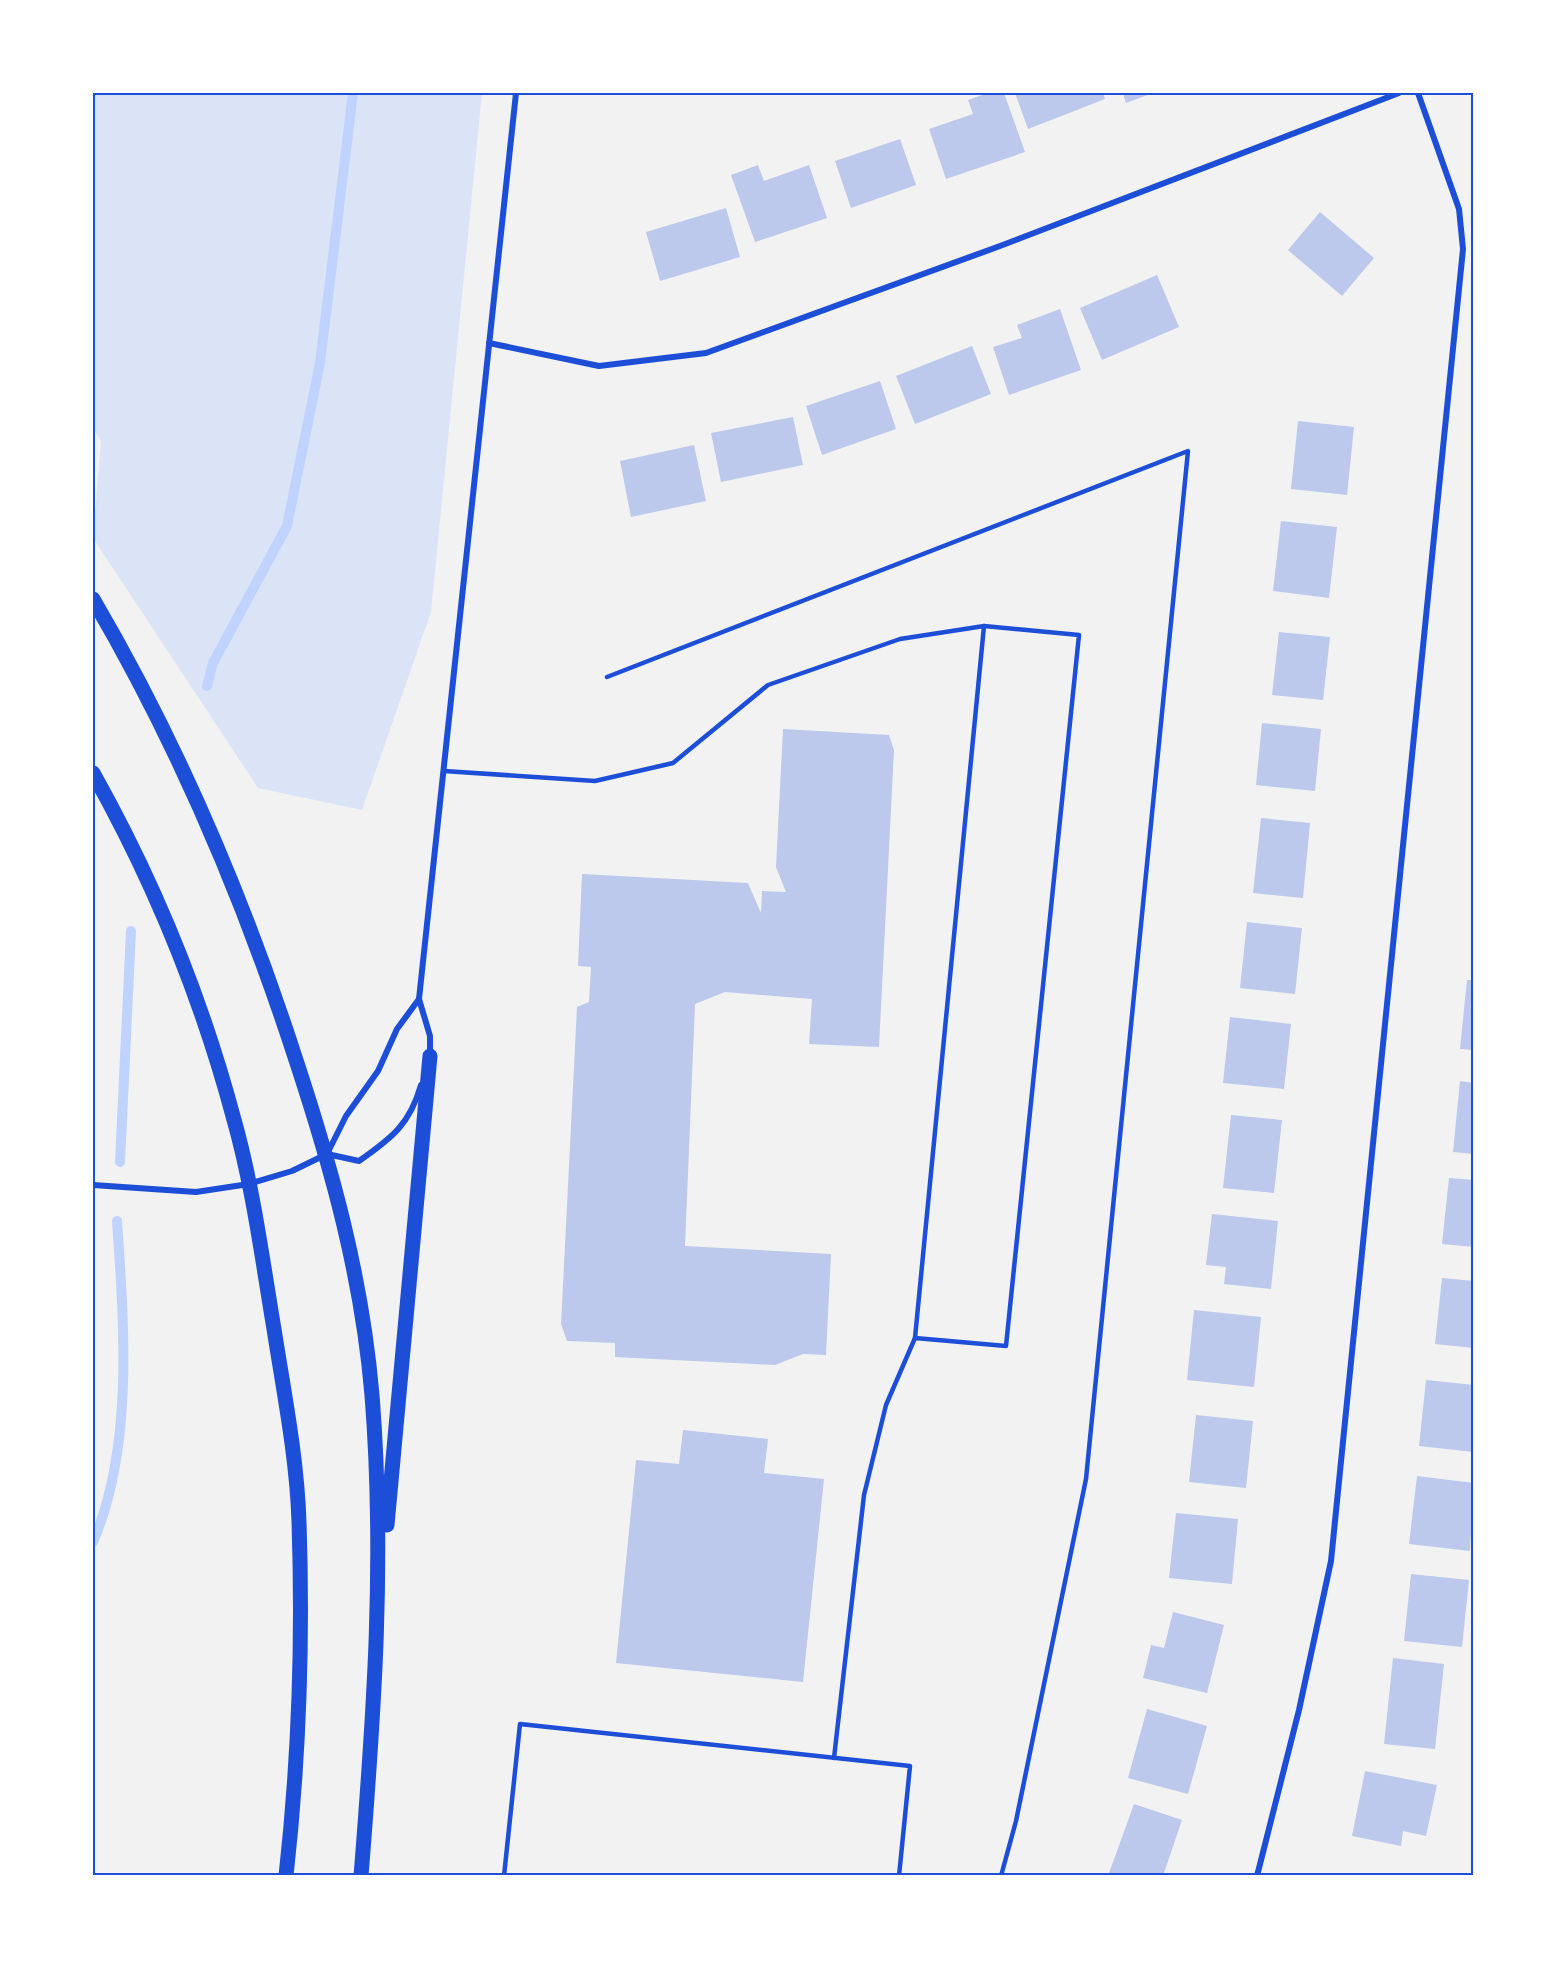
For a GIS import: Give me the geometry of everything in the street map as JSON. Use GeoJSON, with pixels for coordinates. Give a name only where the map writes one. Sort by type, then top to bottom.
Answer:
{"type":"FeatureCollection","features":[{"type":"Feature","properties":{"kind":"main road"},"geometry":{"type":"LineString","coordinates":[[93,598],[182,765],[228,868],[268,975],[327,1154],[356,1267],[372,1393],[380,1538],[376,1688],[361,1876]]}},
{"type":"Feature","properties":{"kind":"main road"},"geometry":{"type":"LineString","coordinates":[[93,773],[138,855],[198,1006],[233,1116],[249,1184],[284,1396],[299,1519],[300,1681],[286,1876]]}},
{"type":"Feature","properties":{"kind":"main road"},"geometry":{"type":"LineString","coordinates":[[377,1630],[430,1056]]}},
{"type":"Feature","properties":{"kind":"street"},"geometry":{"type":"LineString","coordinates":[[327,1154],[359,1161],[384,1143],[414,1111],[430,1056],[430,1036],[419,999],[516,93]]}},
{"type":"Feature","properties":{"kind":"street"},"geometry":{"type":"LineString","coordinates":[[489,343],[599,366],[705,353],[1000,246],[1399,93]]}},
{"type":"Feature","properties":{"kind":"street"},"geometry":{"type":"LineString","coordinates":[[1257,1876],[1299,1710],[1331,1561],[1463,249],[1459,208],[1418,93]]}},
{"type":"Feature","properties":{"kind":"street"},"geometry":{"type":"LineString","coordinates":[[93,1185],[196,1192],[249,1184],[292,1171],[327,1154],[346,1116],[378,1071],[397,1029],[419,999]]}},
{"type":"Feature","properties":{"kind":"lane"},"geometry":{"type":"LineString","coordinates":[[607,676],[1188,451],[1086,1479],[1016,1821],[1001,1876]]}},
{"type":"Feature","properties":{"kind":"lane"},"geometry":{"type":"LineString","coordinates":[[444,771],[595,781],[673,763],[768,685],[900,639],[984,626],[1079,635],[1006,1346],[915,1338]]}},
{"type":"Feature","properties":{"kind":"lane"},"geometry":{"type":"LineString","coordinates":[[834,1758],[864,1495],[886,1405],[915,1338],[984,626]]}},
{"type":"Feature","properties":{"kind":"lane"},"geometry":{"type":"LineString","coordinates":[[504,1876],[520,1724],[910,1766],[899,1876]]}},
{"type":"Feature","properties":{"kind":"shaded area"},"geometry":{"type":"Polygon","coordinates":[[[93,93],[482,93],[431,612],[362,810],[258,788],[93,538],[101,441],[93,428],[93,93]]]}},
{"type":"Feature","properties":{"kind":"building"},"geometry":{"type":"Polygon","coordinates":[[[988,93],[1004,93],[1025,152],[946,179],[929,129],[973,114],[968,100],[988,93]]]}},
{"type":"Feature","properties":{"kind":"building"},"geometry":{"type":"Polygon","coordinates":[[[1015,93],[1103,93],[1105,99],[1028,129],[1015,93]]]}},
{"type":"Feature","properties":{"kind":"building"},"geometry":{"type":"Polygon","coordinates":[[[1123,93],[1153,93],[1126,103],[1123,93]]]}},
{"type":"Feature","properties":{"kind":"building"},"geometry":{"type":"Polygon","coordinates":[[[900,139],[916,185],[851,208],[835,161],[900,139]]]}},
{"type":"Feature","properties":{"kind":"building"},"geometry":{"type":"Polygon","coordinates":[[[758,165],[764,181],[809,165],[827,218],[755,242],[731,175],[758,165]]]}},
{"type":"Feature","properties":{"kind":"building"},"geometry":{"type":"Polygon","coordinates":[[[726,208],[740,257],[660,281],[646,232],[726,208]]]}},
{"type":"Feature","properties":{"kind":"building"},"geometry":{"type":"Polygon","coordinates":[[[1320,212],[1374,258],[1342,296],[1288,250],[1320,212]]]}},
{"type":"Feature","properties":{"kind":"building"},"geometry":{"type":"Polygon","coordinates":[[[1157,275],[1179,327],[1102,360],[1080,308],[1157,275]]]}},
{"type":"Feature","properties":{"kind":"building"},"geometry":{"type":"Polygon","coordinates":[[[1060,309],[1081,370],[1009,395],[993,347],[1022,338],[1017,325],[1060,309]]]}},
{"type":"Feature","properties":{"kind":"building"},"geometry":{"type":"Polygon","coordinates":[[[972,346],[991,394],[915,424],[896,376],[972,346]]]}},
{"type":"Feature","properties":{"kind":"building"},"geometry":{"type":"Polygon","coordinates":[[[880,381],[896,429],[822,455],[806,406],[880,381]]]}},
{"type":"Feature","properties":{"kind":"building"},"geometry":{"type":"Polygon","coordinates":[[[793,417],[803,465],[721,482],[711,433],[793,417]]]}},
{"type":"Feature","properties":{"kind":"building"},"geometry":{"type":"Polygon","coordinates":[[[1298,421],[1354,427],[1347,495],[1291,489],[1298,421]]]}},
{"type":"Feature","properties":{"kind":"building"},"geometry":{"type":"Polygon","coordinates":[[[694,445],[706,501],[631,517],[620,461],[694,445]]]}},
{"type":"Feature","properties":{"kind":"building"},"geometry":{"type":"Polygon","coordinates":[[[1281,521],[1337,527],[1329,598],[1273,591],[1281,521]]]}},
{"type":"Feature","properties":{"kind":"building"},"geometry":{"type":"Polygon","coordinates":[[[1279,632],[1330,637],[1323,700],[1272,695],[1279,632]]]}},
{"type":"Feature","properties":{"kind":"building"},"geometry":{"type":"Polygon","coordinates":[[[1262,723],[1321,729],[1315,791],[1256,785],[1262,723]]]}},
{"type":"Feature","properties":{"kind":"building"},"geometry":{"type":"Polygon","coordinates":[[[783,729],[889,735],[894,750],[879,1047],[809,1044],[812,999],[725,992],[695,1004],[685,1246],[831,1254],[826,1355],[803,1354],[775,1365],[615,1357],[615,1343],[567,1341],[561,1324],[577,1007],[589,1002],[591,967],[578,966],[582,874],[748,883],[761,913],[762,891],[786,892],[776,867],[783,729]]]}},
{"type":"Feature","properties":{"kind":"building"},"geometry":{"type":"Polygon","coordinates":[[[1261,818],[1310,823],[1303,898],[1253,893],[1261,818]]]}},
{"type":"Feature","properties":{"kind":"building"},"geometry":{"type":"Polygon","coordinates":[[[1247,922],[1302,928],[1295,994],[1240,988],[1247,922]]]}},
{"type":"Feature","properties":{"kind":"building"},"geometry":{"type":"Polygon","coordinates":[[[1467,980],[1474,980],[1474,1050],[1460,1049],[1467,980]]]}},
{"type":"Feature","properties":{"kind":"building"},"geometry":{"type":"Polygon","coordinates":[[[1230,1017],[1291,1024],[1284,1089],[1223,1083],[1230,1017]]]}},
{"type":"Feature","properties":{"kind":"building"},"geometry":{"type":"Polygon","coordinates":[[[1460,1081],[1474,1083],[1474,1154],[1453,1152],[1460,1081]]]}},
{"type":"Feature","properties":{"kind":"building"},"geometry":{"type":"Polygon","coordinates":[[[1231,1115],[1282,1120],[1274,1193],[1223,1188],[1231,1115]]]}},
{"type":"Feature","properties":{"kind":"building"},"geometry":{"type":"Polygon","coordinates":[[[1449,1178],[1474,1180],[1474,1247],[1442,1244],[1449,1178]]]}},
{"type":"Feature","properties":{"kind":"building"},"geometry":{"type":"Polygon","coordinates":[[[1212,1214],[1278,1221],[1271,1289],[1224,1284],[1226,1267],[1206,1265],[1212,1214]]]}},
{"type":"Feature","properties":{"kind":"building"},"geometry":{"type":"Polygon","coordinates":[[[1442,1278],[1474,1281],[1474,1348],[1435,1344],[1442,1278]]]}},
{"type":"Feature","properties":{"kind":"building"},"geometry":{"type":"Polygon","coordinates":[[[1194,1310],[1261,1317],[1254,1387],[1187,1380],[1194,1310]]]}},
{"type":"Feature","properties":{"kind":"building"},"geometry":{"type":"Polygon","coordinates":[[[1426,1380],[1474,1385],[1474,1452],[1419,1446],[1426,1380]]]}},
{"type":"Feature","properties":{"kind":"building"},"geometry":{"type":"Polygon","coordinates":[[[1196,1415],[1253,1421],[1246,1488],[1189,1482],[1196,1415]]]}},
{"type":"Feature","properties":{"kind":"building"},"geometry":{"type":"Polygon","coordinates":[[[683,1430],[768,1439],[764,1473],[824,1479],[803,1682],[616,1663],[636,1460],[679,1464],[683,1430]]]}},
{"type":"Feature","properties":{"kind":"building"},"geometry":{"type":"Polygon","coordinates":[[[1417,1476],[1474,1483],[1470,1551],[1409,1544],[1417,1476]]]}},
{"type":"Feature","properties":{"kind":"building"},"geometry":{"type":"Polygon","coordinates":[[[1176,1513],[1238,1519],[1232,1584],[1169,1578],[1176,1513]]]}},
{"type":"Feature","properties":{"kind":"building"},"geometry":{"type":"Polygon","coordinates":[[[1411,1574],[1469,1580],[1462,1647],[1404,1641],[1411,1574]]]}},
{"type":"Feature","properties":{"kind":"building"},"geometry":{"type":"Polygon","coordinates":[[[1173,1612],[1224,1625],[1207,1693],[1143,1678],[1151,1645],[1164,1648],[1173,1612]]]}},
{"type":"Feature","properties":{"kind":"building"},"geometry":{"type":"Polygon","coordinates":[[[1393,1658],[1444,1664],[1435,1749],[1384,1744],[1393,1658]]]}},
{"type":"Feature","properties":{"kind":"building"},"geometry":{"type":"Polygon","coordinates":[[[1147,1709],[1207,1726],[1188,1794],[1128,1778],[1147,1709]]]}},
{"type":"Feature","properties":{"kind":"building"},"geometry":{"type":"Polygon","coordinates":[[[1365,1771],[1437,1785],[1426,1836],[1403,1831],[1401,1846],[1352,1836],[1365,1771]]]}},
{"type":"Feature","properties":{"kind":"building"},"geometry":{"type":"Polygon","coordinates":[[[1134,1804],[1182,1820],[1163,1876],[1118,1876],[1109,1873],[1134,1804]]]}},
{"type":"Feature","properties":{"kind":"waterway"},"geometry":{"type":"LineString","coordinates":[[207,686],[213,663],[287,526],[320,363],[353,93]]}},
{"type":"Feature","properties":{"kind":"waterway"},"geometry":{"type":"LineString","coordinates":[[120,1162],[131,931]]}},
{"type":"Feature","properties":{"kind":"waterway"},"geometry":{"type":"LineString","coordinates":[[93,1542],[106,1505],[115,1466],[120,1426],[123,1342],[117,1221]]}}]}
